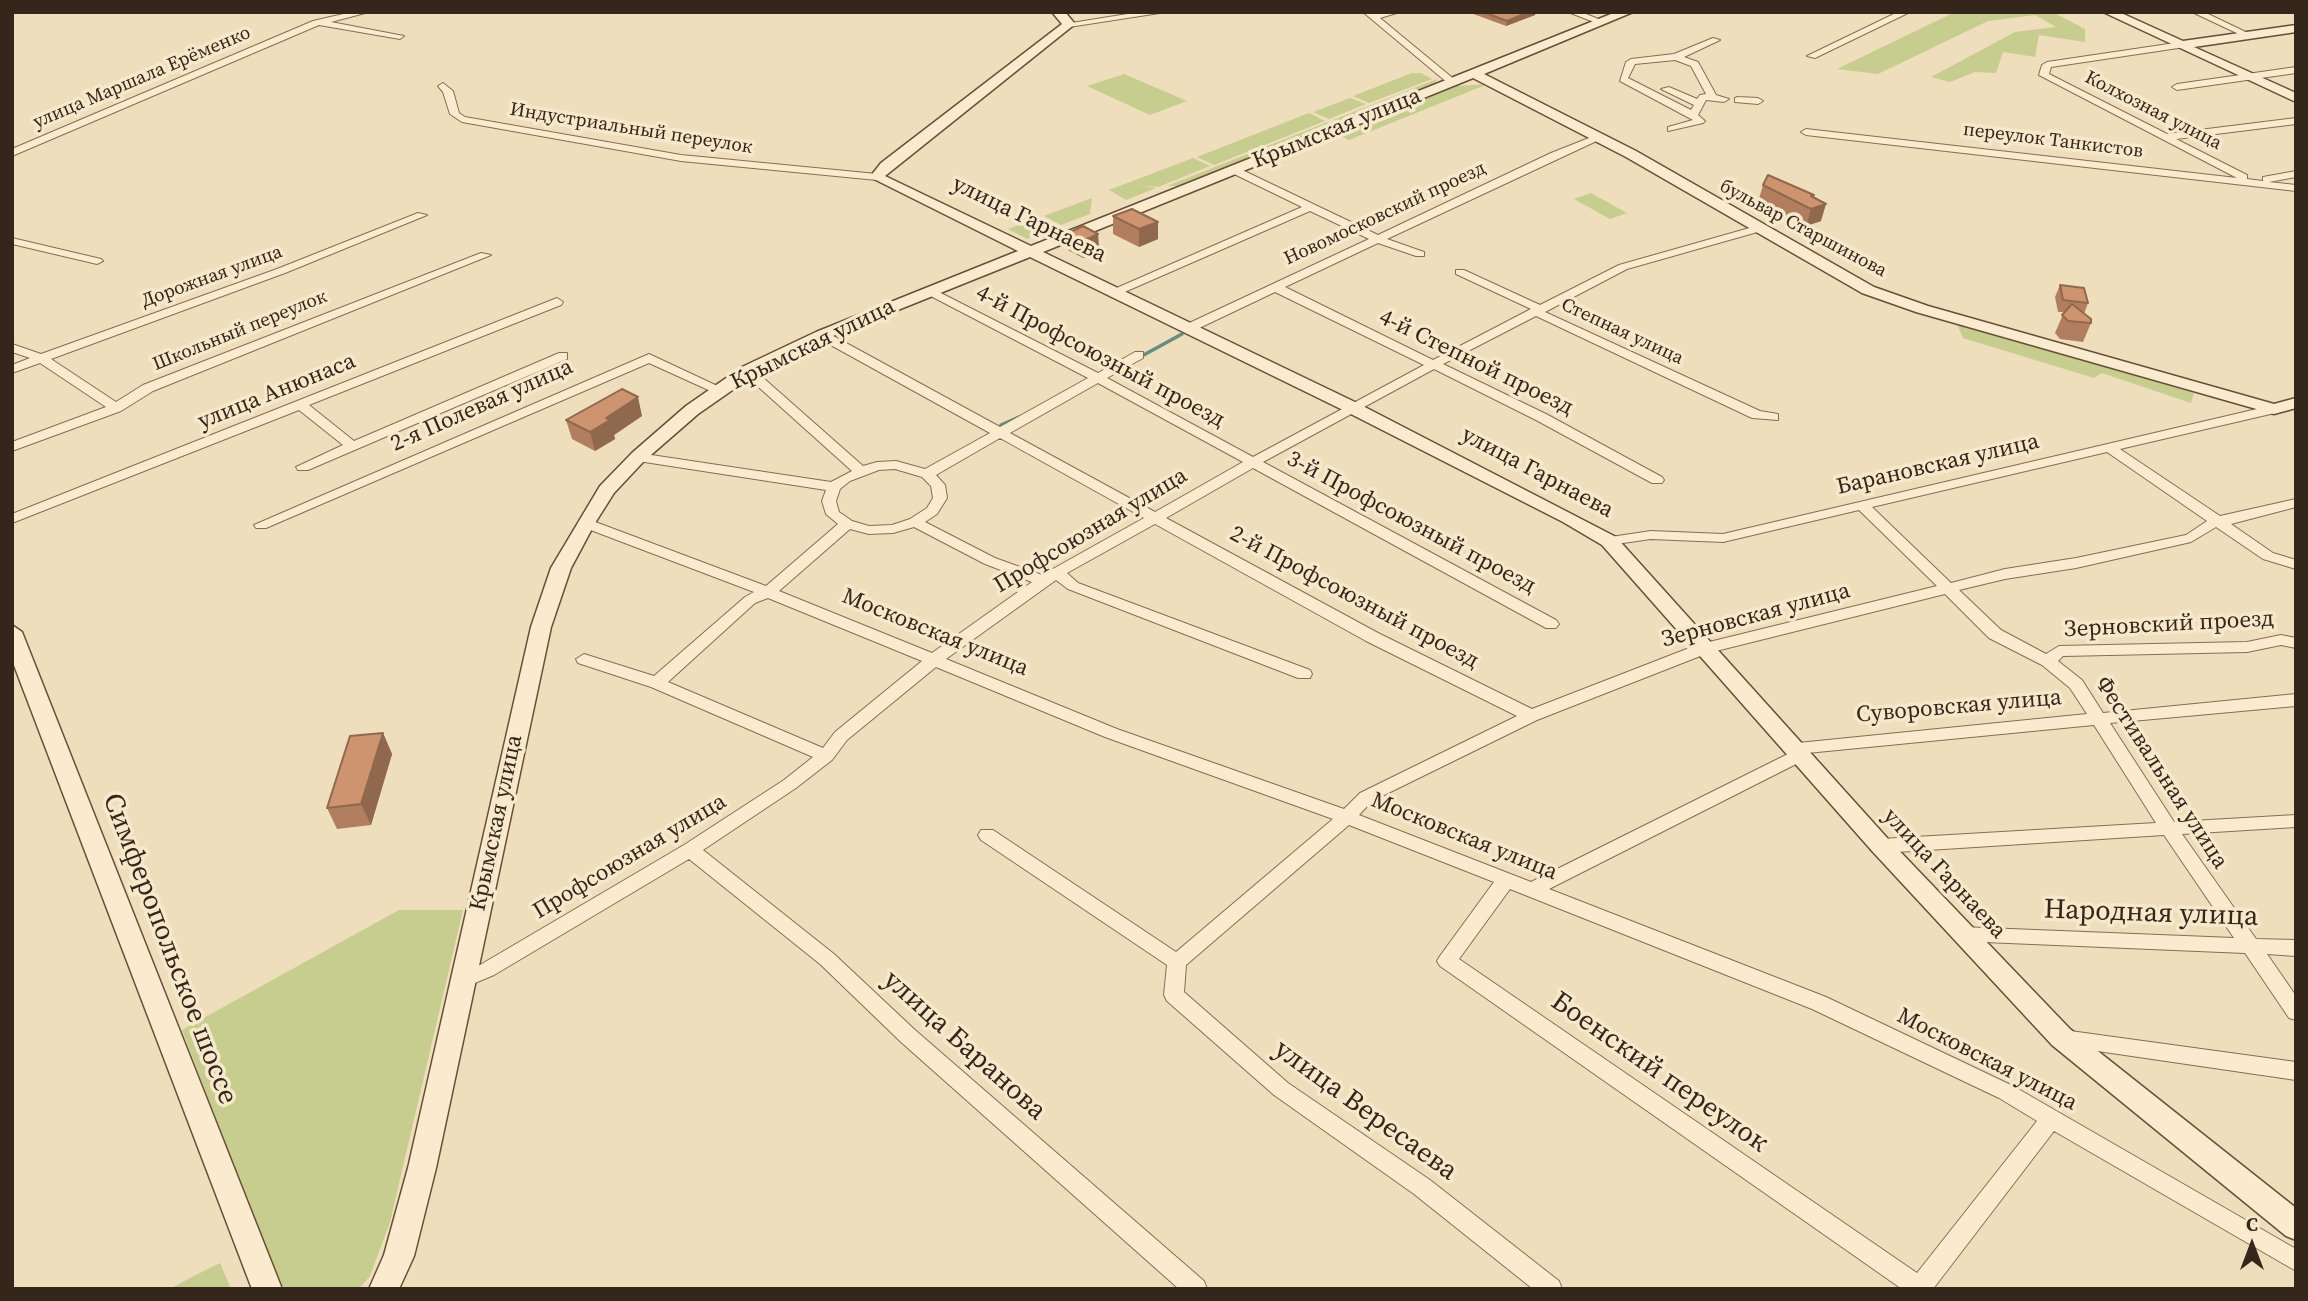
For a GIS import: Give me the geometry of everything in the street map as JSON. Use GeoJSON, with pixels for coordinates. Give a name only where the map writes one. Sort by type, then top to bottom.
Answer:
{"type":"FeatureCollection","features":[{"type":"Feature","properties":{"kind":"street","name":"улица Маршала Ерёменко"},"geometry":{"type":"LineString","coordinates":[[12,153],[316,23],[365,12]]}},
{"type":"Feature","properties":{"kind":"street"},"geometry":{"type":"LineString","coordinates":[[1058,12],[1069,24]]}},
{"type":"Feature","properties":{"kind":"street"},"geometry":{"type":"LineString","coordinates":[[877,177],[886,166],[1069,24],[1161,12]]}},
{"type":"Feature","properties":{"kind":"street"},"geometry":{"type":"LineString","coordinates":[[1371,15],[1396,12]]}},
{"type":"Feature","properties":{"kind":"street"},"geometry":{"type":"LineString","coordinates":[[1572,12],[1602,22]]}},
{"type":"Feature","properties":{"kind":"street","name":"Крымская улица"},"geometry":{"type":"LineString","coordinates":[[384,1289],[398,1257],[422,1168],[541,628],[561,568],[585,523],[607,490],[638,457],[720,390],[748,371],[822,335],[1627,12]]}},
{"type":"Feature","properties":{"kind":"street"},"geometry":{"type":"LineString","coordinates":[[1812,56],[1906,12]]}},
{"type":"Feature","properties":{"kind":"street"},"geometry":{"type":"LineString","coordinates":[[2109,12],[2296,98]]}},
{"type":"Feature","properties":{"kind":"street"},"geometry":{"type":"LineString","coordinates":[[2196,12],[2248,35]]}},
{"type":"Feature","properties":{"kind":"street"},"geometry":{"type":"LineString","coordinates":[[1371,15],[1452,82]]}},
{"type":"Feature","properties":{"kind":"street"},"geometry":{"type":"LineString","coordinates":[[316,23],[400,36]]}},
{"type":"Feature","properties":{"kind":"street"},"geometry":{"type":"LineString","coordinates":[[2182,46],[2296,28]]}},
{"type":"Feature","properties":{"kind":"street"},"geometry":{"type":"LineString","coordinates":[[1672,129],[1700,121],[1623,79],[1631,62],[1676,57],[1716,40],[1706,34]]}},
{"type":"Feature","properties":{"kind":"street","name":"Колхозная улица"},"geometry":{"type":"LineString","coordinates":[[2182,46],[2047,65],[2044,75],[2258,183]]}},
{"type":"Feature","properties":{"kind":"street"},"geometry":{"type":"LineString","coordinates":[[1676,57],[1695,64],[1718,98],[1703,97],[1693,115]]}},
{"type":"Feature","properties":{"kind":"street"},"geometry":{"type":"LineString","coordinates":[[2177,87],[2296,70]]}},
{"type":"Feature","properties":{"kind":"street","name":"бульвар Старшинова"},"geometry":{"type":"LineString","coordinates":[[1474,74],[1598,138],[1868,290],[1922,309],[2274,409]]}},
{"type":"Feature","properties":{"kind":"street","name":"Индустриальный переулок"},"geometry":{"type":"LineString","coordinates":[[443,86],[455,114],[462,119],[681,158],[877,177]]}},
{"type":"Feature","properties":{"kind":"street"},"geometry":{"type":"LineString","coordinates":[[1666,89],[1699,104]]}},
{"type":"Feature","properties":{"kind":"street"},"geometry":{"type":"LineString","coordinates":[[1738,100],[1758,101]]}},
{"type":"Feature","properties":{"kind":"street"},"geometry":{"type":"LineString","coordinates":[[2166,137],[2296,121]]}},
{"type":"Feature","properties":{"kind":"street","name":"переулок Танкистов"},"geometry":{"type":"LineString","coordinates":[[1806,132],[2296,188]]}},
{"type":"Feature","properties":{"kind":"street","name":"Новомосковский проезд"},"geometry":{"type":"LineString","coordinates":[[1189,328],[1555,155],[1598,138]]}},
{"type":"Feature","properties":{"kind":"street"},"geometry":{"type":"LineString","coordinates":[[1234,170],[1380,240],[1420,254]]}},
{"type":"Feature","properties":{"kind":"street"},"geometry":{"type":"LineString","coordinates":[[2258,183],[2265,179],[2296,174]]}},
{"type":"Feature","properties":{"kind":"street","name":"улица Гарнаева"},"geometry":{"type":"LineString","coordinates":[[877,177],[1351,407],[1570,518],[1609,541],[1961,934],[2061,1037],[2296,1226]]}},
{"type":"Feature","properties":{"kind":"street"},"geometry":{"type":"LineString","coordinates":[[1116,292],[1310,207]]}},
{"type":"Feature","properties":{"kind":"street","name":"Дорожная улица"},"geometry":{"type":"LineString","coordinates":[[12,369],[281,271],[422,215]]}},
{"type":"Feature","properties":{"kind":"street","name":"Профсоюзная улица"},"geometry":{"type":"LineString","coordinates":[[463,980],[487,970],[690,850],[826,756],[841,736],[935,659],[1043,581],[1351,407],[1623,267],[1757,229]]}},
{"type":"Feature","properties":{"kind":"street"},"geometry":{"type":"LineString","coordinates":[[12,241],[97,261]]}},
{"type":"Feature","properties":{"kind":"street","name":"Школьный переулок"},"geometry":{"type":"LineString","coordinates":[[12,447],[116,408],[148,388],[485,255]]}},
{"type":"Feature","properties":{"kind":"street","name":"Степная улица"},"geometry":{"type":"LineString","coordinates":[[1460,272],[1535,306],[1542,316],[1635,360],[1757,415],[1773,417]]}},
{"type":"Feature","properties":{"kind":"street","name":"4-й Степной проезд"},"geometry":{"type":"LineString","coordinates":[[1275,287],[1541,417],[1657,480]]}},
{"type":"Feature","properties":{"kind":"street","name":"4-й Профсоюзный проезд"},"geometry":{"type":"LineString","coordinates":[[929,291],[1096,377],[1251,462]]}},
{"type":"Feature","properties":{"kind":"street","name":"улица Анюнаса"},"geometry":{"type":"LineString","coordinates":[[12,519],[557,302]]}},
{"type":"Feature","properties":{"kind":"street","name":"2-й Профсоюзный проезд"},"geometry":{"type":"LineString","coordinates":[[822,335],[1372,637],[1531,716]]}},
{"type":"Feature","properties":{"kind":"street"},"geometry":{"type":"LineString","coordinates":[[12,348],[41,358],[116,408]]}},
{"type":"Feature","properties":{"kind":"street"},"geometry":{"type":"LineString","coordinates":[[927,474],[1139,355]]}},
{"type":"Feature","properties":{"kind":"street"},"geometry":{"type":"LineString","coordinates":[[303,467],[563,356]]}},
{"type":"Feature","properties":{"kind":"street","name":"2-я Полевая улица"},"geometry":{"type":"LineString","coordinates":[[261,525],[649,358],[720,390]]}},
{"type":"Feature","properties":{"kind":"street"},"geometry":{"type":"LineString","coordinates":[[748,371],[860,471]]}},
{"type":"Feature","properties":{"kind":"street"},"geometry":{"type":"LineString","coordinates":[[2274,409],[2296,403]]}},
{"type":"Feature","properties":{"kind":"street"},"geometry":{"type":"LineString","coordinates":[[301,405],[352,446]]}},
{"type":"Feature","properties":{"kind":"street","name":"Барановская улица"},"geometry":{"type":"LineString","coordinates":[[1609,541],[1651,535],[1723,538],[2274,409]]}},
{"type":"Feature","properties":{"kind":"street"},"geometry":{"type":"LineString","coordinates":[[2110,448],[2268,556],[2296,565]]}},
{"type":"Feature","properties":{"kind":"street"},"geometry":{"type":"LineString","coordinates":[[638,457],[834,487]]}},
{"type":"Feature","properties":{"kind":"street","name":"3-й Профсоюзный проезд"},"geometry":{"type":"LineString","coordinates":[[1251,462],[1551,624]]}},
{"type":"Feature","properties":{"kind":"street"},"geometry":{"type":"LineString","coordinates":[[896,465],[927,474],[938,485],[940,498],[932,511],[915,522],[881,529],[848,524],[833,514],[828,501],[834,487],[860,471],[896,465]]}},
{"type":"Feature","properties":{"kind":"street","name":"Зерновская улица"},"geometry":{"type":"LineString","coordinates":[[1177,962],[1347,817],[1366,797],[1531,716],[1703,649],[2005,574],[2076,563],[2191,538],[2216,521],[2296,503]]}},
{"type":"Feature","properties":{"kind":"street","name":"Фестивальная улица"},"geometry":{"type":"LineString","coordinates":[[1863,506],[1995,634],[2048,661],[2076,684],[2169,829],[2296,1012]]}},
{"type":"Feature","properties":{"kind":"street"},"geometry":{"type":"LineString","coordinates":[[915,522],[990,561],[1043,581]]}},
{"type":"Feature","properties":{"kind":"street","name":"Московская улица"},"geometry":{"type":"LineString","coordinates":[[585,523],[768,592],[1111,733],[1347,817],[1819,1003],[2007,1092],[2296,1261]]}},
{"type":"Feature","properties":{"kind":"street"},"geometry":{"type":"LineString","coordinates":[[657,682],[750,600],[768,592],[848,524]]}},
{"type":"Feature","properties":{"kind":"street"},"geometry":{"type":"LineString","coordinates":[[1059,574],[1073,586],[1304,674]]}},
{"type":"Feature","properties":{"kind":"street","name":"Симферопольское шоссе"},"geometry":{"type":"LineString","coordinates":[[12,632],[267,1289]]}},
{"type":"Feature","properties":{"kind":"street","name":"Зерновский проезд"},"geometry":{"type":"LineString","coordinates":[[2048,661],[2059,651],[2247,647],[2281,640],[2296,643]]}},
{"type":"Feature","properties":{"kind":"street"},"geometry":{"type":"LineString","coordinates":[[584,659],[657,682],[826,756]]}},
{"type":"Feature","properties":{"kind":"street","name":"Суворовская улица"},"geometry":{"type":"LineString","coordinates":[[1531,890],[1797,751],[2097,718],[2296,700]]}},
{"type":"Feature","properties":{"kind":"street"},"geometry":{"type":"LineString","coordinates":[[1881,846],[2296,821]]}},
{"type":"Feature","properties":{"kind":"street"},"geometry":{"type":"LineString","coordinates":[[987,835],[1177,962]]}},
{"type":"Feature","properties":{"kind":"street","name":"улица Баранова"},"geometry":{"type":"LineString","coordinates":[[690,850],[827,958],[908,1036],[1196,1289]]}},
{"type":"Feature","properties":{"kind":"street","name":"Боенский переулок"},"geometry":{"type":"LineString","coordinates":[[1506,880],[1447,961],[1920,1288]]}},
{"type":"Feature","properties":{"kind":"street","name":"Народная улица"},"geometry":{"type":"LineString","coordinates":[[1961,934],[2296,948]]}},
{"type":"Feature","properties":{"kind":"street","name":"улица Вересаева"},"geometry":{"type":"LineString","coordinates":[[1177,962],[1174,995],[1282,1089],[1422,1187],[1551,1289]]}},
{"type":"Feature","properties":{"kind":"street"},"geometry":{"type":"LineString","coordinates":[[2061,1037],[2296,1071]]}},
{"type":"Feature","properties":{"kind":"street"},"geometry":{"type":"LineString","coordinates":[[1920,1288],[2052,1118]]}},
{"type":"Feature","properties":{"kind":"street"},"geometry":{"type":"LineString","coordinates":[[374,1289],[398,1257]]}},
{"type":"Feature","properties":{"kind":"street"},"geometry":{"type":"LineString","coordinates":[[390,1289],[398,1257]]}},
{"type":"Feature","properties":{"kind":"green space"},"geometry":{"type":"Polygon","coordinates":[[[1955,12],[2052,12],[2085,29],[2085,42],[2039,35],[2035,57],[2003,52],[1996,73],[1975,72],[1950,82],[1931,77],[2015,32],[2056,27],[2035,15],[1988,21],[1878,74],[1837,69],[1955,12]]]}},
{"type":"Feature","properties":{"kind":"green space"},"geometry":{"type":"Polygon","coordinates":[[[1412,73],[1421,73],[1432,79],[1369,103],[1353,96],[1412,73]]]}},
{"type":"Feature","properties":{"kind":"green space"},"geometry":{"type":"Polygon","coordinates":[[[1124,74],[1187,101],[1150,115],[1087,86],[1124,74]]]}},
{"type":"Feature","properties":{"kind":"green space"},"geometry":{"type":"Polygon","coordinates":[[[1437,79],[1434,85],[1344,121],[1333,120],[1437,79]]]}},
{"type":"Feature","properties":{"kind":"green space"},"geometry":{"type":"Polygon","coordinates":[[[1488,84],[1349,140],[1339,135],[1456,86],[1488,84]]]}},
{"type":"Feature","properties":{"kind":"green space"},"geometry":{"type":"Polygon","coordinates":[[[1350,98],[1366,104],[1329,119],[1313,112],[1350,98]]]}},
{"type":"Feature","properties":{"kind":"green space"},"geometry":{"type":"Polygon","coordinates":[[[1309,113],[1325,121],[1214,165],[1197,157],[1309,113]]]}},
{"type":"Feature","properties":{"kind":"green space"},"geometry":{"type":"Polygon","coordinates":[[[1328,122],[1331,126],[1226,169],[1182,186],[1167,186],[1328,122]]]}},
{"type":"Feature","properties":{"kind":"green space"},"geometry":{"type":"Polygon","coordinates":[[[1193,158],[1210,166],[1158,187],[1136,185],[1156,188],[1126,200],[1109,190],[1193,158]]]}},
{"type":"Feature","properties":{"kind":"green space"},"geometry":{"type":"Polygon","coordinates":[[[1591,193],[1627,213],[1610,219],[1574,199],[1591,193]]]}},
{"type":"Feature","properties":{"kind":"green space"},"geometry":{"type":"Polygon","coordinates":[[[1092,198],[1090,214],[1061,225],[1044,216],[1092,198]]]}},
{"type":"Feature","properties":{"kind":"green space"},"geometry":{"type":"Polygon","coordinates":[[[1040,217],[1054,225],[1050,227],[1052,229],[1027,239],[1008,229],[1040,217]]]}},
{"type":"Feature","properties":{"kind":"green space"},"geometry":{"type":"Polygon","coordinates":[[[1956,322],[2194,393],[2191,403],[2102,373],[2094,378],[1963,338],[1956,322]]]}},
{"type":"Feature","properties":{"kind":"green space"},"geometry":{"type":"Polygon","coordinates":[[[399,910],[463,910],[390,1222],[370,1276],[359,1289],[284,1289],[264,1246],[182,1030],[399,910]]]}},
{"type":"Feature","properties":{"kind":"green space"},"geometry":{"type":"Polygon","coordinates":[[[220,1263],[231,1289],[169,1289],[194,1276],[220,1263]]]}},
{"type":"Feature","properties":{"kind":"building"},"geometry":{"type":"Polygon","coordinates":[[[1483,12],[1529,12],[1507,21],[1483,12]]]}},
{"type":"Feature","properties":{"kind":"building"},"geometry":{"type":"Polygon","coordinates":[[[1768,175],[1814,195],[1811,196],[1826,204],[1811,209],[1763,185],[1768,175]]]}},
{"type":"Feature","properties":{"kind":"building"},"geometry":{"type":"Polygon","coordinates":[[[1132,209],[1158,222],[1139,229],[1113,216],[1132,209]]]}},
{"type":"Feature","properties":{"kind":"building"},"geometry":{"type":"Polygon","coordinates":[[[1083,226],[1098,234],[1083,241],[1068,233],[1083,226]]]}},
{"type":"Feature","properties":{"kind":"building"},"geometry":{"type":"Polygon","coordinates":[[[2060,285],[2084,288],[2088,303],[2063,300],[2060,285]]]}},
{"type":"Feature","properties":{"kind":"building"},"geometry":{"type":"Polygon","coordinates":[[[2072,304],[2091,319],[2091,323],[2068,321],[2062,315],[2072,304]]]}},
{"type":"Feature","properties":{"kind":"building"},"geometry":{"type":"Polygon","coordinates":[[[622,389],[638,397],[590,432],[566,420],[622,389]]]}},
{"type":"Feature","properties":{"kind":"building"},"geometry":{"type":"Polygon","coordinates":[[[383,733],[361,804],[327,808],[350,736],[383,733]]]}},
{"type":"Feature","properties":{"kind":"waterway"},"geometry":{"type":"LineString","coordinates":[[1140,357],[1182,334]]}},
{"type":"Feature","properties":{"kind":"waterway"},"geometry":{"type":"LineString","coordinates":[[1001,425],[1019,417]]}}]}
